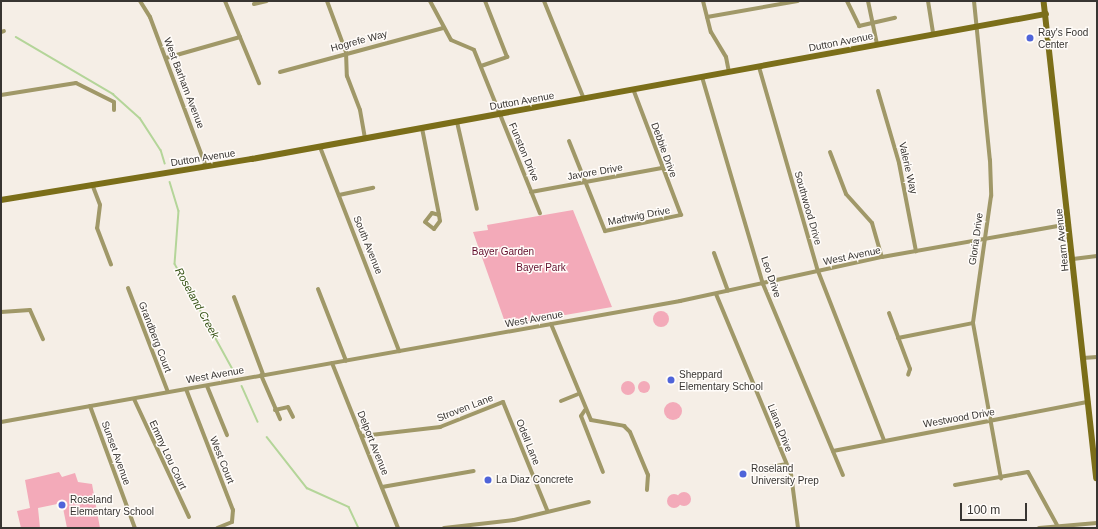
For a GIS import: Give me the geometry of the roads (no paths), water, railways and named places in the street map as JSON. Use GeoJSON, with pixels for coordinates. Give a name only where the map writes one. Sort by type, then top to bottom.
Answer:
{"type":"FeatureCollection","features":[{"type":"Feature","properties":{"kind":"main road","name":"Hearn Avenue"},"geometry":{"type":"LineString","coordinates":[[1044,1],[1097,478]]}},
{"type":"Feature","properties":{"kind":"main road","name":"Dutton Avenue"},"geometry":{"type":"LineString","coordinates":[[1,200],[92,184],[206,167],[365,139],[584,98],[634,91],[934,33],[1046,14]]}},
{"type":"Feature","properties":{"kind":"street","name":"West Barham Avenue"},"geometry":{"type":"LineString","coordinates":[[140,1],[145,6]]}},
{"type":"Feature","properties":{"kind":"street","name":"West Barham Avenue"},"geometry":{"type":"LineString","coordinates":[[144,1],[206,167]]}},
{"type":"Feature","properties":{"kind":"street"},"geometry":{"type":"LineString","coordinates":[[225,1],[259,83]]}},
{"type":"Feature","properties":{"kind":"street"},"geometry":{"type":"LineString","coordinates":[[254,4],[267,1]]}},
{"type":"Feature","properties":{"kind":"street"},"geometry":{"type":"LineString","coordinates":[[327,1],[346,52],[347,76],[360,110],[365,139]]}},
{"type":"Feature","properties":{"kind":"street","name":"Funston Drive"},"geometry":{"type":"LineString","coordinates":[[430,1],[443,28],[451,40],[474,50],[540,213]]}},
{"type":"Feature","properties":{"kind":"street"},"geometry":{"type":"LineString","coordinates":[[481,66],[506,57],[485,1]]}},
{"type":"Feature","properties":{"kind":"street"},"geometry":{"type":"LineString","coordinates":[[544,1],[584,98]]}},
{"type":"Feature","properties":{"kind":"street"},"geometry":{"type":"LineString","coordinates":[[703,1],[711,32],[726,57],[729,72]]}},
{"type":"Feature","properties":{"kind":"street"},"geometry":{"type":"LineString","coordinates":[[708,18],[781,2],[798,1]]}},
{"type":"Feature","properties":{"kind":"street"},"geometry":{"type":"LineString","coordinates":[[847,1],[855,24],[873,23],[895,18]]}},
{"type":"Feature","properties":{"kind":"street"},"geometry":{"type":"LineString","coordinates":[[868,1],[877,44]]}},
{"type":"Feature","properties":{"kind":"street"},"geometry":{"type":"LineString","coordinates":[[928,1],[934,33]]}},
{"type":"Feature","properties":{"kind":"street","name":"Gloria Drive"},"geometry":{"type":"LineString","coordinates":[[974,1],[975,26],[990,160],[991,196],[983,239],[973,323],[989,421],[1001,478]]}},
{"type":"Feature","properties":{"kind":"street","name":"Hogrefe Way"},"geometry":{"type":"LineString","coordinates":[[280,72],[346,52],[443,28]]}},
{"type":"Feature","properties":{"kind":"street"},"geometry":{"type":"LineString","coordinates":[[166,58],[240,38]]}},
{"type":"Feature","properties":{"kind":"street","name":"Southwood Drive"},"geometry":{"type":"LineString","coordinates":[[759,67],[818,271],[884,440]]}},
{"type":"Feature","properties":{"kind":"street","name":"Leo Drive"},"geometry":{"type":"LineString","coordinates":[[702,77],[764,284],[843,475]]}},
{"type":"Feature","properties":{"kind":"street"},"geometry":{"type":"LineString","coordinates":[[1,95],[76,83],[114,102],[114,110]]}},
{"type":"Feature","properties":{"kind":"street","name":"Debbie Drive"},"geometry":{"type":"LineString","coordinates":[[634,91],[681,215]]}},
{"type":"Feature","properties":{"kind":"street","name":"Valerie Way"},"geometry":{"type":"LineString","coordinates":[[878,91],[900,163],[916,251]]}},
{"type":"Feature","properties":{"kind":"street"},"geometry":{"type":"LineString","coordinates":[[457,122],[477,209]]}},
{"type":"Feature","properties":{"kind":"street"},"geometry":{"type":"LineString","coordinates":[[422,128],[439,215]]}},
{"type":"Feature","properties":{"kind":"street"},"geometry":{"type":"LineString","coordinates":[[569,141],[585,182]]}},
{"type":"Feature","properties":{"kind":"street","name":"South Avenue"},"geometry":{"type":"LineString","coordinates":[[320,147],[399,351]]}},
{"type":"Feature","properties":{"kind":"street"},"geometry":{"type":"LineString","coordinates":[[830,152],[846,194],[872,223],[882,257]]}},
{"type":"Feature","properties":{"kind":"street","name":"Javore Drive"},"geometry":{"type":"LineString","coordinates":[[531,192],[662,168]]}},
{"type":"Feature","properties":{"kind":"street","name":"Mathwig Drive"},"geometry":{"type":"LineString","coordinates":[[585,182],[605,231],[681,215]]}},
{"type":"Feature","properties":{"kind":"street"},"geometry":{"type":"LineString","coordinates":[[92,184],[100,205],[97,228],[111,264]]}},
{"type":"Feature","properties":{"kind":"street"},"geometry":{"type":"LineString","coordinates":[[339,195],[373,188]]}},
{"type":"Feature","properties":{"kind":"street","name":"West Avenue"},"geometry":{"type":"LineString","coordinates":[[1,422],[207,386],[262,374],[346,361],[716,294],[882,257],[1069,224]]}},
{"type":"Feature","properties":{"kind":"street"},"geometry":{"type":"LineString","coordinates":[[714,253],[728,291]]}},
{"type":"Feature","properties":{"kind":"street"},"geometry":{"type":"LineString","coordinates":[[1073,259],[1097,256]]}},
{"type":"Feature","properties":{"kind":"street","name":"Grandberg Court"},"geometry":{"type":"LineString","coordinates":[[128,288],[168,392]]}},
{"type":"Feature","properties":{"kind":"street"},"geometry":{"type":"LineString","coordinates":[[318,289],[346,361]]}},
{"type":"Feature","properties":{"kind":"street","name":"Liana Drive"},"geometry":{"type":"LineString","coordinates":[[716,294],[792,479],[798,528]]}},
{"type":"Feature","properties":{"kind":"street"},"geometry":{"type":"LineString","coordinates":[[234,297],[275,410],[280,419]]}},
{"type":"Feature","properties":{"kind":"street"},"geometry":{"type":"LineString","coordinates":[[1,312],[30,310],[43,339]]}},
{"type":"Feature","properties":{"kind":"street"},"geometry":{"type":"LineString","coordinates":[[889,313],[910,369],[908,375]]}},
{"type":"Feature","properties":{"kind":"street"},"geometry":{"type":"LineString","coordinates":[[898,338],[973,323]]}},
{"type":"Feature","properties":{"kind":"street"},"geometry":{"type":"LineString","coordinates":[[550,324],[585,410],[596,423],[620,425],[630,432],[648,475],[647,490]]}},
{"type":"Feature","properties":{"kind":"street"},"geometry":{"type":"LineString","coordinates":[[1083,358],[1097,357]]}},
{"type":"Feature","properties":{"kind":"street","name":"Delport Avenue"},"geometry":{"type":"LineString","coordinates":[[332,363],[398,528]]}},
{"type":"Feature","properties":{"kind":"street"},"geometry":{"type":"LineString","coordinates":[[207,386],[227,435]]}},
{"type":"Feature","properties":{"kind":"street","name":"West Court"},"geometry":{"type":"LineString","coordinates":[[186,389],[233,510],[232,522],[217,528]]}},
{"type":"Feature","properties":{"kind":"street"},"geometry":{"type":"LineString","coordinates":[[561,401],[578,394]]}},
{"type":"Feature","properties":{"kind":"street","name":"Emmy Lou Court"},"geometry":{"type":"LineString","coordinates":[[134,399],[189,517]]}},
{"type":"Feature","properties":{"kind":"street","name":"Stroven Lane"},"geometry":{"type":"LineString","coordinates":[[362,436],[440,427],[503,402]]}},
{"type":"Feature","properties":{"kind":"street","name":"Odell Lane"},"geometry":{"type":"LineString","coordinates":[[503,402],[547,510]]}},
{"type":"Feature","properties":{"kind":"street","name":"Westwood Drive"},"geometry":{"type":"LineString","coordinates":[[833,451],[1088,402]]}},
{"type":"Feature","properties":{"kind":"street","name":"Sunset Avenue"},"geometry":{"type":"LineString","coordinates":[[90,406],[135,528]]}},
{"type":"Feature","properties":{"kind":"street"},"geometry":{"type":"LineString","coordinates":[[275,410],[288,407],[293,417]]}},
{"type":"Feature","properties":{"kind":"street"},"geometry":{"type":"LineString","coordinates":[[585,410],[581,416],[603,472]]}},
{"type":"Feature","properties":{"kind":"street"},"geometry":{"type":"LineString","coordinates":[[764,468],[786,464]]}},
{"type":"Feature","properties":{"kind":"street"},"geometry":{"type":"LineString","coordinates":[[382,487],[474,471]]}},
{"type":"Feature","properties":{"kind":"street"},"geometry":{"type":"LineString","coordinates":[[955,485],[1028,472],[1057,525]]}},
{"type":"Feature","properties":{"kind":"street"},"geometry":{"type":"LineString","coordinates":[[444,528],[514,520],[547,510],[589,502]]}},
{"type":"Feature","properties":{"kind":"street"},"geometry":{"type":"LineString","coordinates":[[1039,528],[1057,525],[1097,523]]}},
{"type":"Feature","properties":{"kind":"waterway","name":"Roseland Creek"},"geometry":{"type":"LineString","coordinates":[[16,37],[113,94],[140,118],[161,150],[165,163]]}},
{"type":"Feature","properties":{"kind":"waterway","name":"Roseland Creek"},"geometry":{"type":"LineString","coordinates":[[170,182],[179,211],[175,264],[235,373]]}},
{"type":"Feature","properties":{"kind":"waterway","name":"Roseland Creek"},"geometry":{"type":"LineString","coordinates":[[242,386],[258,422]]}},
{"type":"Feature","properties":{"kind":"waterway","name":"Roseland Creek"},"geometry":{"type":"LineString","coordinates":[[267,437],[307,488],[349,507],[359,528]]}},
{"type":"Feature","properties":{"kind":"place","name":"Ray's Food Center"},"geometry":{"type":"Point","coordinates":[1030,38]}},
{"type":"Feature","properties":{"kind":"place","name":"Sheppard Elementary School"},"geometry":{"type":"Point","coordinates":[671,380]}},
{"type":"Feature","properties":{"kind":"place","name":"Roseland University Prep"},"geometry":{"type":"Point","coordinates":[743,474]}},
{"type":"Feature","properties":{"kind":"place","name":"La Diaz Concrete"},"geometry":{"type":"Point","coordinates":[488,480]}},
{"type":"Feature","properties":{"kind":"place","name":"Roseland Elementary School"},"geometry":{"type":"Point","coordinates":[62,505]}},
{"type":"Feature","properties":{"kind":"park label","name":"Bayer Garden"},"geometry":{"type":"Point","coordinates":[503,252]}},
{"type":"Feature","properties":{"kind":"park label","name":"Bayer Park"},"geometry":{"type":"Point","coordinates":[541,268]}}]}
